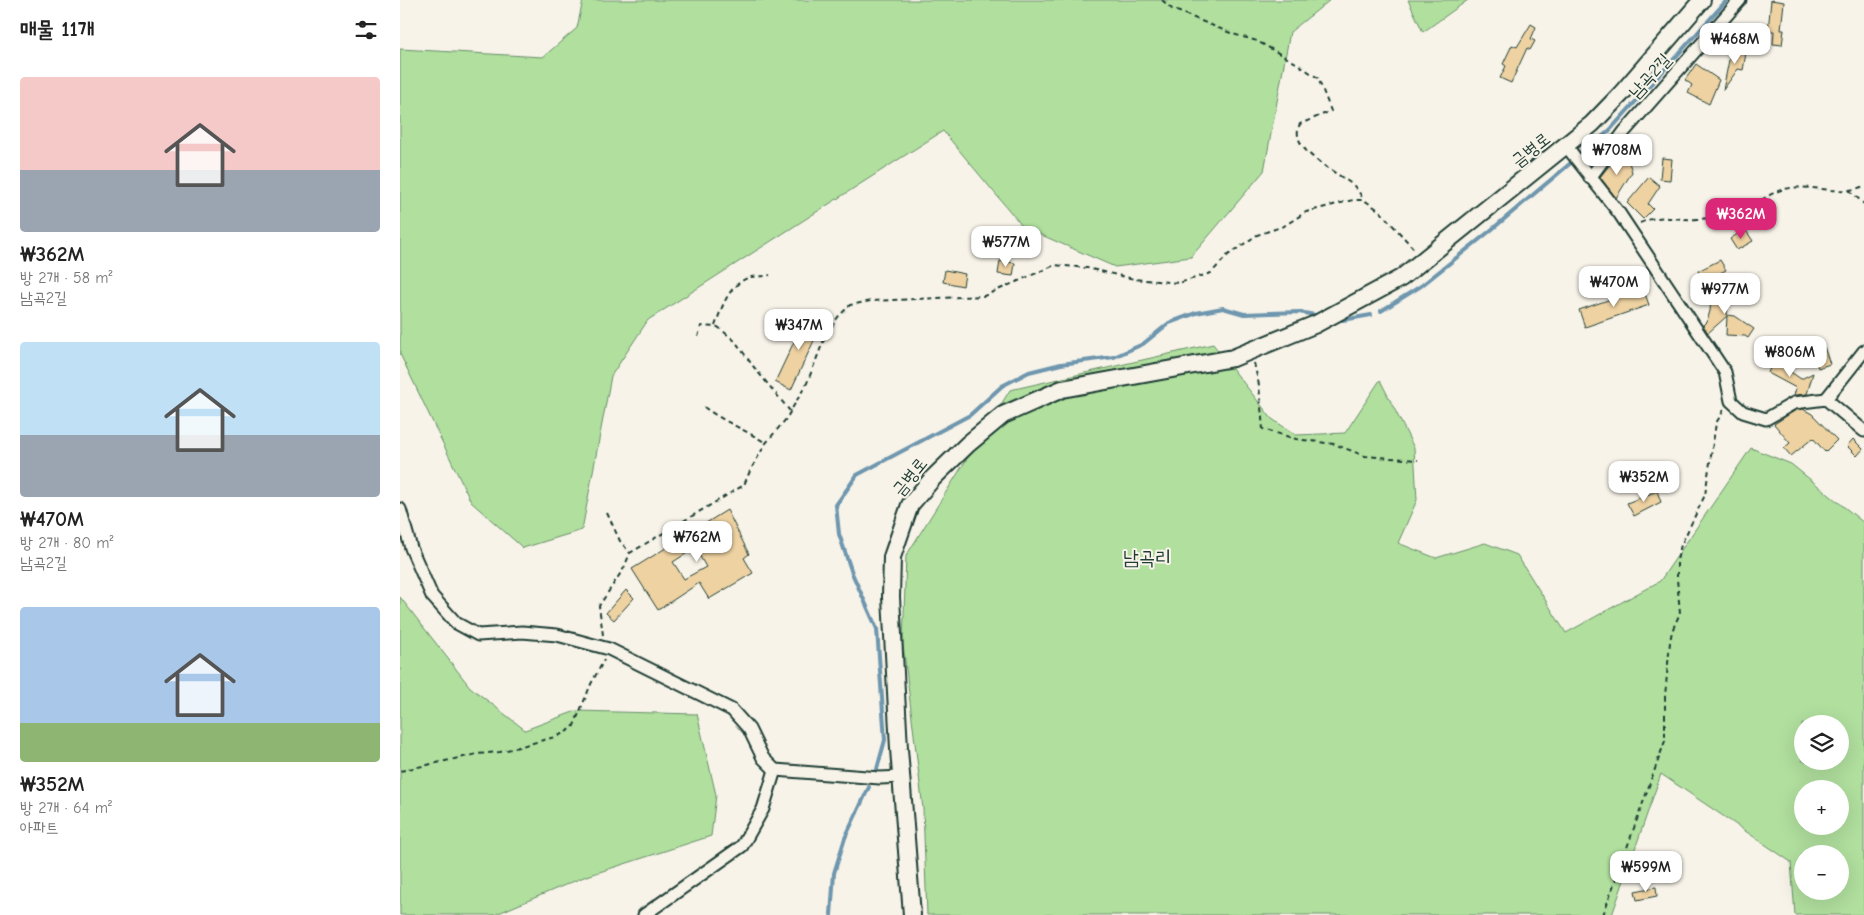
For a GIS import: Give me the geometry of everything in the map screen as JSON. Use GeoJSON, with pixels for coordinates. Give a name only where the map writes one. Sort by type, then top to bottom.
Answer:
{"type":"FeatureCollection","features":[{"type":"Feature","properties":{"kind":"street","name":"금병로"},"geometry":{"type":"LineString","coordinates":[[912,915],[891,597],[892,565],[901,528],[910,505],[933,478],[961,451],[1003,416],[1062,389],[1233,358],[1316,324],[1402,278],[1568,149],[1621,94],[1702,0]]}},
{"type":"Feature","properties":{"kind":"street","name":"남곡2길"},"geometry":{"type":"LineString","coordinates":[[1587,173],[1740,0]]}},
{"type":"Feature","properties":{"kind":"street"},"geometry":{"type":"LineString","coordinates":[[1568,149],[1628,227],[1725,372],[1731,401],[1744,412],[1766,419],[1794,403],[1826,400],[1864,431]]}},
{"type":"Feature","properties":{"kind":"street"},"geometry":{"type":"LineString","coordinates":[[1826,400],[1864,351]]}},
{"type":"Feature","properties":{"kind":"street"},"geometry":{"type":"LineString","coordinates":[[400,509],[411,548],[432,596],[456,623],[478,635],[522,632],[557,635],[609,648],[732,710],[749,729],[763,758],[775,770],[880,778],[902,777]]}},
{"type":"Feature","properties":{"kind":"street"},"geometry":{"type":"LineString","coordinates":[[644,915],[742,846],[763,809],[775,770]]}},
{"type":"Feature","properties":{"kind":"path"},"geometry":{"type":"LineString","coordinates":[[1162,0],[1172,9],[1233,34],[1257,41],[1318,78],[1331,111],[1300,124],[1298,128],[1300,142],[1315,160],[1355,187],[1364,200],[1380,211],[1402,234],[1423,261]]}},
{"type":"Feature","properties":{"kind":"path"},"geometry":{"type":"LineString","coordinates":[[1628,227],[1654,217],[1665,216],[1685,220],[1734,214],[1784,189],[1849,190],[1864,186]]}},
{"type":"Feature","properties":{"kind":"path"},"geometry":{"type":"LineString","coordinates":[[1849,190],[1864,204]]}},
{"type":"Feature","properties":{"kind":"path"},"geometry":{"type":"LineString","coordinates":[[400,771],[477,754],[500,752],[558,736],[574,728],[591,684],[609,648],[601,632],[599,606],[624,568],[630,552],[744,485],[766,443],[790,411],[806,383],[825,336],[838,317],[850,305],[871,301],[984,296],[1055,265],[1087,268],[1134,279],[1179,283],[1211,273],[1228,255],[1257,235],[1284,226],[1306,212],[1364,200]]}},
{"type":"Feature","properties":{"kind":"path"},"geometry":{"type":"LineString","coordinates":[[715,326],[730,291],[738,283],[751,277],[770,275]]}},
{"type":"Feature","properties":{"kind":"path"},"geometry":{"type":"LineString","coordinates":[[698,337],[701,326],[715,326],[734,341],[752,366],[790,411]]}},
{"type":"Feature","properties":{"kind":"path"},"geometry":{"type":"LineString","coordinates":[[1251,351],[1259,385],[1263,429],[1296,439],[1334,444],[1364,456],[1418,460]]}},
{"type":"Feature","properties":{"kind":"path"},"geometry":{"type":"LineString","coordinates":[[1603,915],[1665,741],[1670,642],[1672,630],[1680,612],[1676,579],[1678,560],[1681,545],[1705,495],[1716,423],[1731,401]]}},
{"type":"Feature","properties":{"kind":"path"},"geometry":{"type":"LineString","coordinates":[[704,406],[714,415],[730,421],[766,443]]}},
{"type":"Feature","properties":{"kind":"path"},"geometry":{"type":"LineString","coordinates":[[607,513],[620,541],[630,552]]}},
{"type":"Feature","properties":{"kind":"green space"},"geometry":{"type":"Polygon","coordinates":[[[583,0],[1330,0],[1290,32],[1264,171],[1191,257],[1115,267],[1023,227],[943,131],[648,320],[611,376],[582,530],[523,548],[471,502],[400,354],[400,49],[543,57],[577,28],[583,0]]]}},
{"type":"Feature","properties":{"kind":"green space"},"geometry":{"type":"Polygon","coordinates":[[[1408,0],[1468,0],[1423,32],[1408,0]]]}},
{"type":"Feature","properties":{"kind":"green space"},"geometry":{"type":"Polygon","coordinates":[[[1213,344],[1272,419],[1296,435],[1345,433],[1380,380],[1414,448],[1417,500],[1398,543],[1436,558],[1485,543],[1517,555],[1566,633],[1660,581],[1751,448],[1791,464],[1864,523],[1864,915],[1795,915],[1791,862],[1661,774],[1612,915],[927,915],[923,809],[903,644],[906,556],[1010,390],[1213,344]]]}},
{"type":"Feature","properties":{"kind":"green space"},"geometry":{"type":"Polygon","coordinates":[[[400,597],[470,687],[525,730],[576,711],[697,714],[716,795],[711,836],[584,877],[494,915],[400,915],[400,597]]]}},
{"type":"Feature","properties":{"kind":"building"},"geometry":{"type":"Polygon","coordinates":[[[1771,0],[1784,2],[1781,30],[1784,30],[1782,45],[1773,44],[1774,31],[1768,31],[1771,0]]]}},
{"type":"Feature","properties":{"kind":"building"},"geometry":{"type":"Polygon","coordinates":[[[1531,24],[1536,27],[1531,39],[1535,41],[1530,50],[1527,48],[1511,83],[1500,78],[1506,66],[1503,64],[1512,45],[1517,47],[1531,24]]]}},
{"type":"Feature","properties":{"kind":"building"},"geometry":{"type":"Polygon","coordinates":[[[1731,50],[1746,53],[1743,70],[1738,69],[1723,90],[1731,50]]]}},
{"type":"Feature","properties":{"kind":"building"},"geometry":{"type":"Polygon","coordinates":[[[1696,64],[1719,80],[1709,104],[1688,93],[1692,85],[1685,80],[1696,64]]]}},
{"type":"Feature","properties":{"kind":"building"},"geometry":{"type":"Polygon","coordinates":[[[1662,158],[1672,159],[1670,180],[1660,179],[1662,158]]]}},
{"type":"Feature","properties":{"kind":"building"},"geometry":{"type":"Polygon","coordinates":[[[1628,159],[1632,172],[1616,198],[1600,177],[1612,162],[1614,164],[1628,159]]]}},
{"type":"Feature","properties":{"kind":"building"},"geometry":{"type":"Polygon","coordinates":[[[1649,177],[1660,186],[1648,204],[1653,209],[1643,219],[1627,203],[1649,177]]]}},
{"type":"Feature","properties":{"kind":"building"},"geometry":{"type":"Polygon","coordinates":[[[1745,229],[1753,241],[1737,250],[1730,239],[1745,229]]]}},
{"type":"Feature","properties":{"kind":"building"},"geometry":{"type":"Polygon","coordinates":[[[1720,260],[1726,270],[1703,282],[1698,271],[1720,260]]]}},
{"type":"Feature","properties":{"kind":"building"},"geometry":{"type":"Polygon","coordinates":[[[1000,261],[1015,263],[1013,276],[998,274],[1000,261]]]}},
{"type":"Feature","properties":{"kind":"building"},"geometry":{"type":"Polygon","coordinates":[[[945,270],[965,274],[963,286],[943,282],[945,270]]]}},
{"type":"Feature","properties":{"kind":"building"},"geometry":{"type":"Polygon","coordinates":[[[1712,286],[1729,287],[1727,315],[1735,316],[1754,329],[1748,338],[1745,336],[1726,335],[1727,316],[1708,333],[1703,325],[1707,321],[1710,311],[1712,286]]]}},
{"type":"Feature","properties":{"kind":"building"},"geometry":{"type":"Polygon","coordinates":[[[1643,288],[1649,305],[1585,327],[1579,310],[1643,288]]]}},
{"type":"Feature","properties":{"kind":"building"},"geometry":{"type":"Polygon","coordinates":[[[808,312],[824,319],[791,390],[775,382],[808,312]]]}},
{"type":"Feature","properties":{"kind":"building"},"geometry":{"type":"Polygon","coordinates":[[[1813,338],[1816,346],[1800,352],[1797,343],[1813,338]]]}},
{"type":"Feature","properties":{"kind":"building"},"geometry":{"type":"Polygon","coordinates":[[[1824,347],[1830,364],[1818,368],[1812,351],[1824,347]]]}},
{"type":"Feature","properties":{"kind":"building"},"geometry":{"type":"Polygon","coordinates":[[[1774,358],[1783,362],[1782,366],[1801,379],[1813,373],[1807,394],[1794,395],[1796,388],[1768,373],[1774,358]]]}},
{"type":"Feature","properties":{"kind":"building"},"geometry":{"type":"Polygon","coordinates":[[[1803,409],[1812,414],[1837,440],[1825,452],[1813,438],[1791,456],[1784,448],[1790,443],[1774,424],[1796,410],[1803,409]]]}},
{"type":"Feature","properties":{"kind":"building"},"geometry":{"type":"Polygon","coordinates":[[[1853,439],[1863,449],[1857,456],[1847,446],[1853,439]]]}},
{"type":"Feature","properties":{"kind":"building"},"geometry":{"type":"Polygon","coordinates":[[[1657,491],[1661,502],[1634,516],[1627,503],[1657,491]]]}},
{"type":"Feature","properties":{"kind":"building"},"geometry":{"type":"Polygon","coordinates":[[[727,510],[749,554],[744,558],[753,573],[709,599],[699,583],[658,610],[632,569],[727,510]],[[695,548],[673,562],[684,579],[706,567],[695,548]]]}},
{"type":"Feature","properties":{"kind":"building"},"geometry":{"type":"Polygon","coordinates":[[[626,590],[634,598],[614,620],[606,613],[626,590]]]}},
{"type":"Feature","properties":{"kind":"building"},"geometry":{"type":"Polygon","coordinates":[[[1656,887],[1657,896],[1637,900],[1635,891],[1656,887]]]}},
{"type":"Feature","properties":{"kind":"waterway"},"geometry":{"type":"LineString","coordinates":[[1381,311],[1421,286],[1490,231],[1610,130],[1727,0]]}},
{"type":"Feature","properties":{"kind":"waterway"},"geometry":{"type":"LineString","coordinates":[[877,769],[885,740],[877,629],[852,573],[839,534],[836,505],[857,475],[970,415],[1002,386],[1029,372],[1061,364],[1114,357],[1143,344],[1169,323],[1196,313],[1223,308],[1244,314],[1299,312],[1320,316]]}},
{"type":"Feature","properties":{"kind":"waterway"},"geometry":{"type":"LineString","coordinates":[[1337,319],[1343,320],[1371,315]]}},
{"type":"Feature","properties":{"kind":"waterway"},"geometry":{"type":"LineString","coordinates":[[831,915],[834,873],[845,838],[869,787]]}},
{"type":"Feature","properties":{"kind":"district","name":"남곡리"},"geometry":{"type":"Point","coordinates":[1147,557]}}]}
